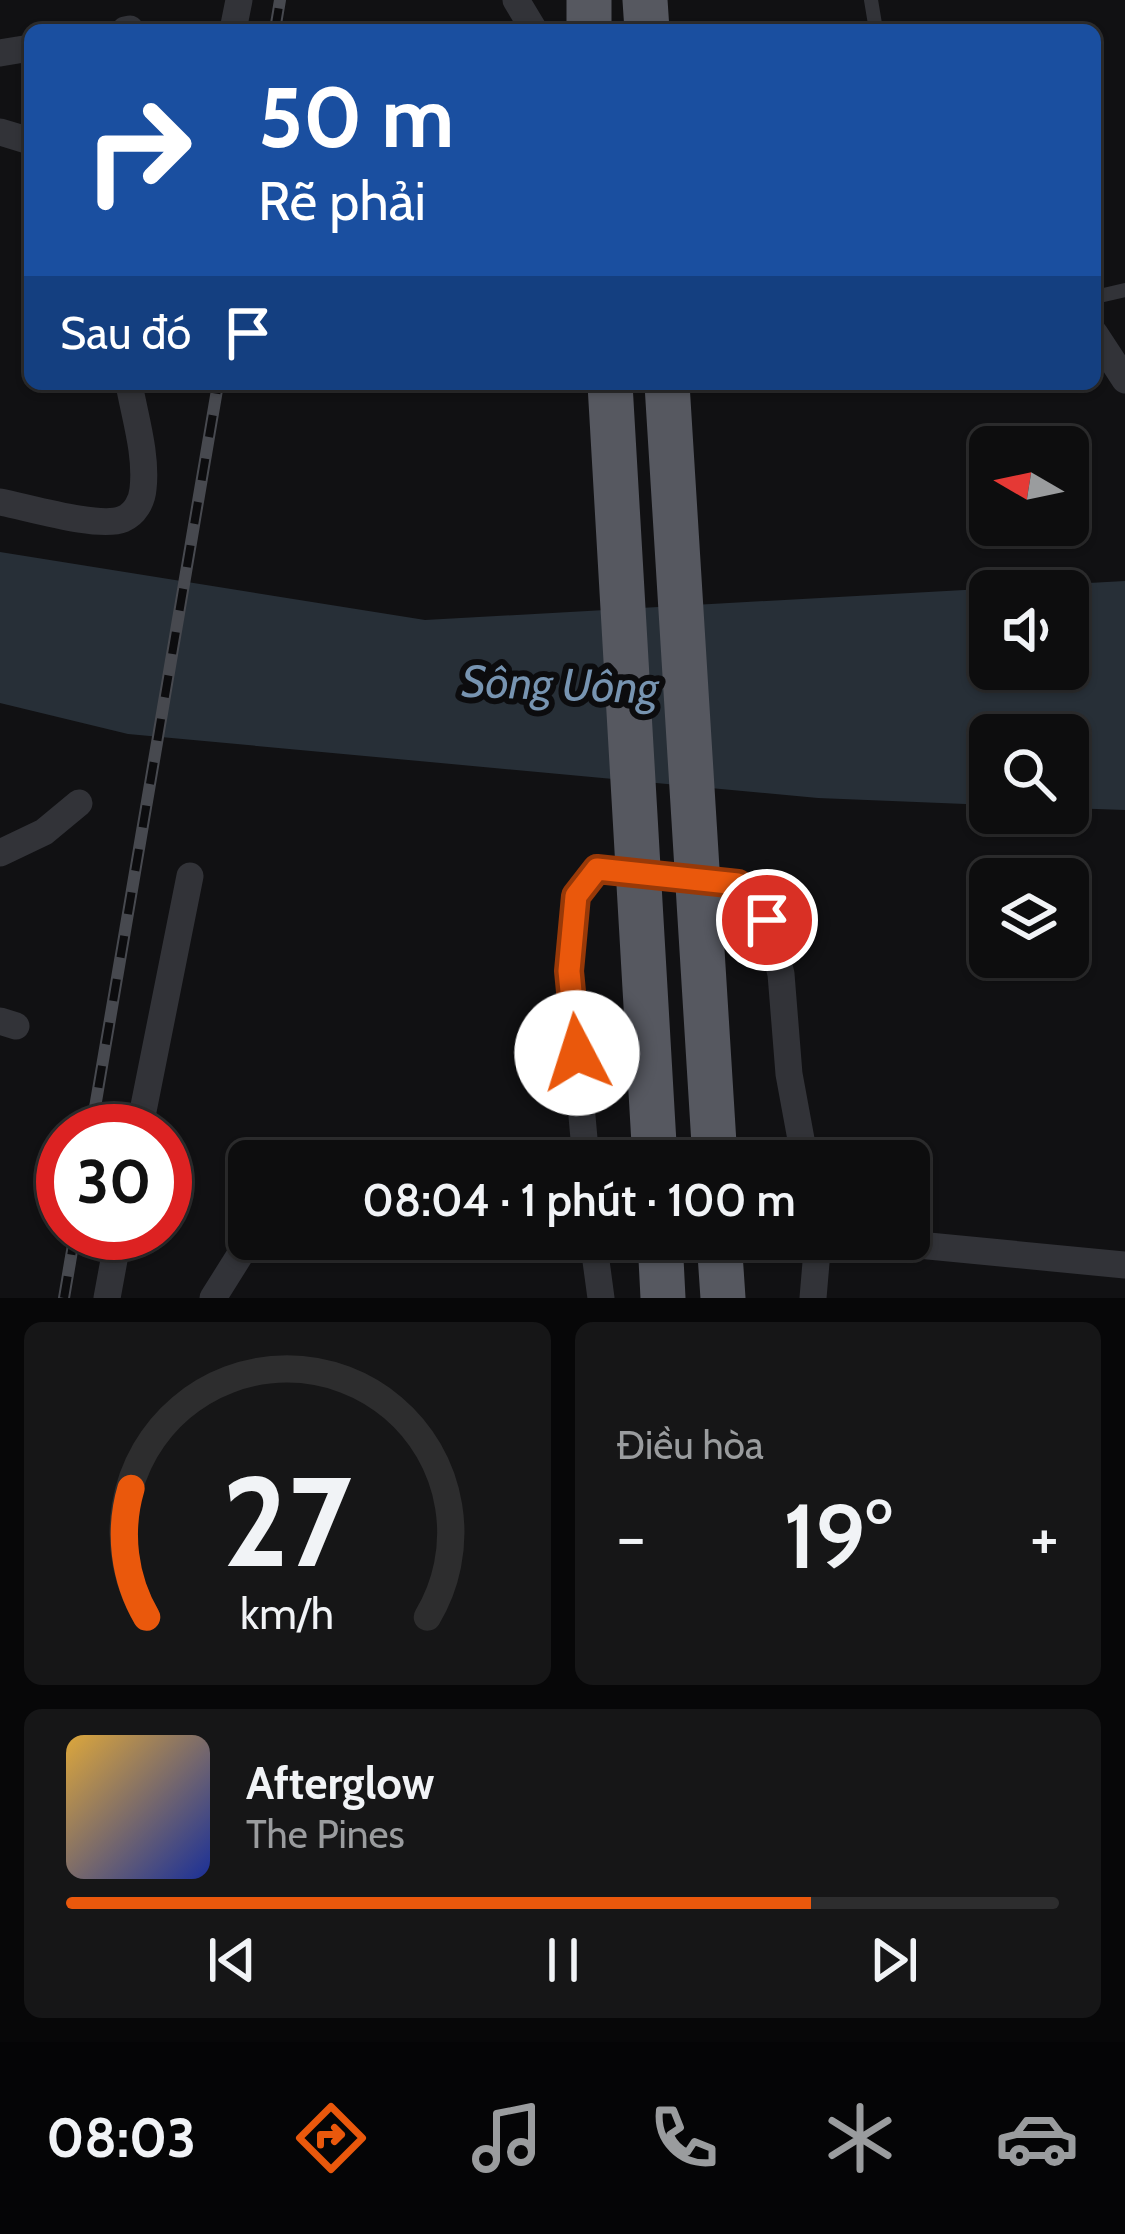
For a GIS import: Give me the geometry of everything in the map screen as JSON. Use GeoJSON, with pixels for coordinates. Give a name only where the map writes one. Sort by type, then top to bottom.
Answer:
{"type":"FeatureCollection","features":[{"type":"Feature","properties":{"kind":"highway"},"geometry":{"type":"LineString","coordinates":[[610,390],[654,1140]]}},
{"type":"Feature","properties":{"kind":"highway"},"geometry":{"type":"LineString","coordinates":[[667,390],[714,1140]]}},
{"type":"Feature","properties":{"kind":"highway"},"geometry":{"type":"LineString","coordinates":[[661,1260],[663,1298]]}},
{"type":"Feature","properties":{"kind":"highway"},"geometry":{"type":"LineString","coordinates":[[720,1260],[723,1298]]}},
{"type":"Feature","properties":{"kind":"street"},"geometry":{"type":"LineString","coordinates":[[1101,343],[1125,380]]}},
{"type":"Feature","properties":{"kind":"street"},"geometry":{"type":"LineString","coordinates":[[0,502],[106,521],[124,519],[137,507],[143,492],[130,390]]}},
{"type":"Feature","properties":{"kind":"street"},"geometry":{"type":"LineString","coordinates":[[0,853],[44,832],[79,803]]}},
{"type":"Feature","properties":{"kind":"street"},"geometry":{"type":"LineString","coordinates":[[584,1140],[569,971],[576,896],[597,869],[738,884],[767,920],[781,974],[789,1074],[801,1140]]}},
{"type":"Feature","properties":{"kind":"street"},"geometry":{"type":"LineString","coordinates":[[144,1104],[190,876]]}},
{"type":"Feature","properties":{"kind":"street"},"geometry":{"type":"LineString","coordinates":[[930,1246],[1125,1265]]}},
{"type":"Feature","properties":{"kind":"street"},"geometry":{"type":"LineString","coordinates":[[107,1298],[114,1260]]}},
{"type":"Feature","properties":{"kind":"street"},"geometry":{"type":"LineString","coordinates":[[213,1298],[237,1260]]}},
{"type":"Feature","properties":{"kind":"street"},"geometry":{"type":"LineString","coordinates":[[596,1260],[601,1298]]}},
{"type":"Feature","properties":{"kind":"street"},"geometry":{"type":"LineString","coordinates":[[813,1298],[816,1260]]}},
{"type":"Feature","properties":{"kind":"water","name":"Sông Uông"},"geometry":{"type":"Polygon","coordinates":[[[0,552],[425,620],[969,590],[969,690],[1089,690],[1089,583],[1125,581],[1125,810],[1089,809],[1089,714],[969,714],[969,804],[818,798],[128,734],[0,703],[0,552]]]}},
{"type":"Feature","properties":{"kind":"railway"},"geometry":{"type":"LineString","coordinates":[[276,24],[280,0]]}},
{"type":"Feature","properties":{"kind":"railway"},"geometry":{"type":"LineString","coordinates":[[96,1104],[217,390]]}},
{"type":"Feature","properties":{"kind":"railway"},"geometry":{"type":"LineString","coordinates":[[64,1298],[70,1260]]}},
{"type":"Feature","properties":{"kind":"route"},"geometry":{"type":"LineString","coordinates":[[577,1053],[569,971],[576,896],[597,869],[738,884],[767,920]]}}]}
